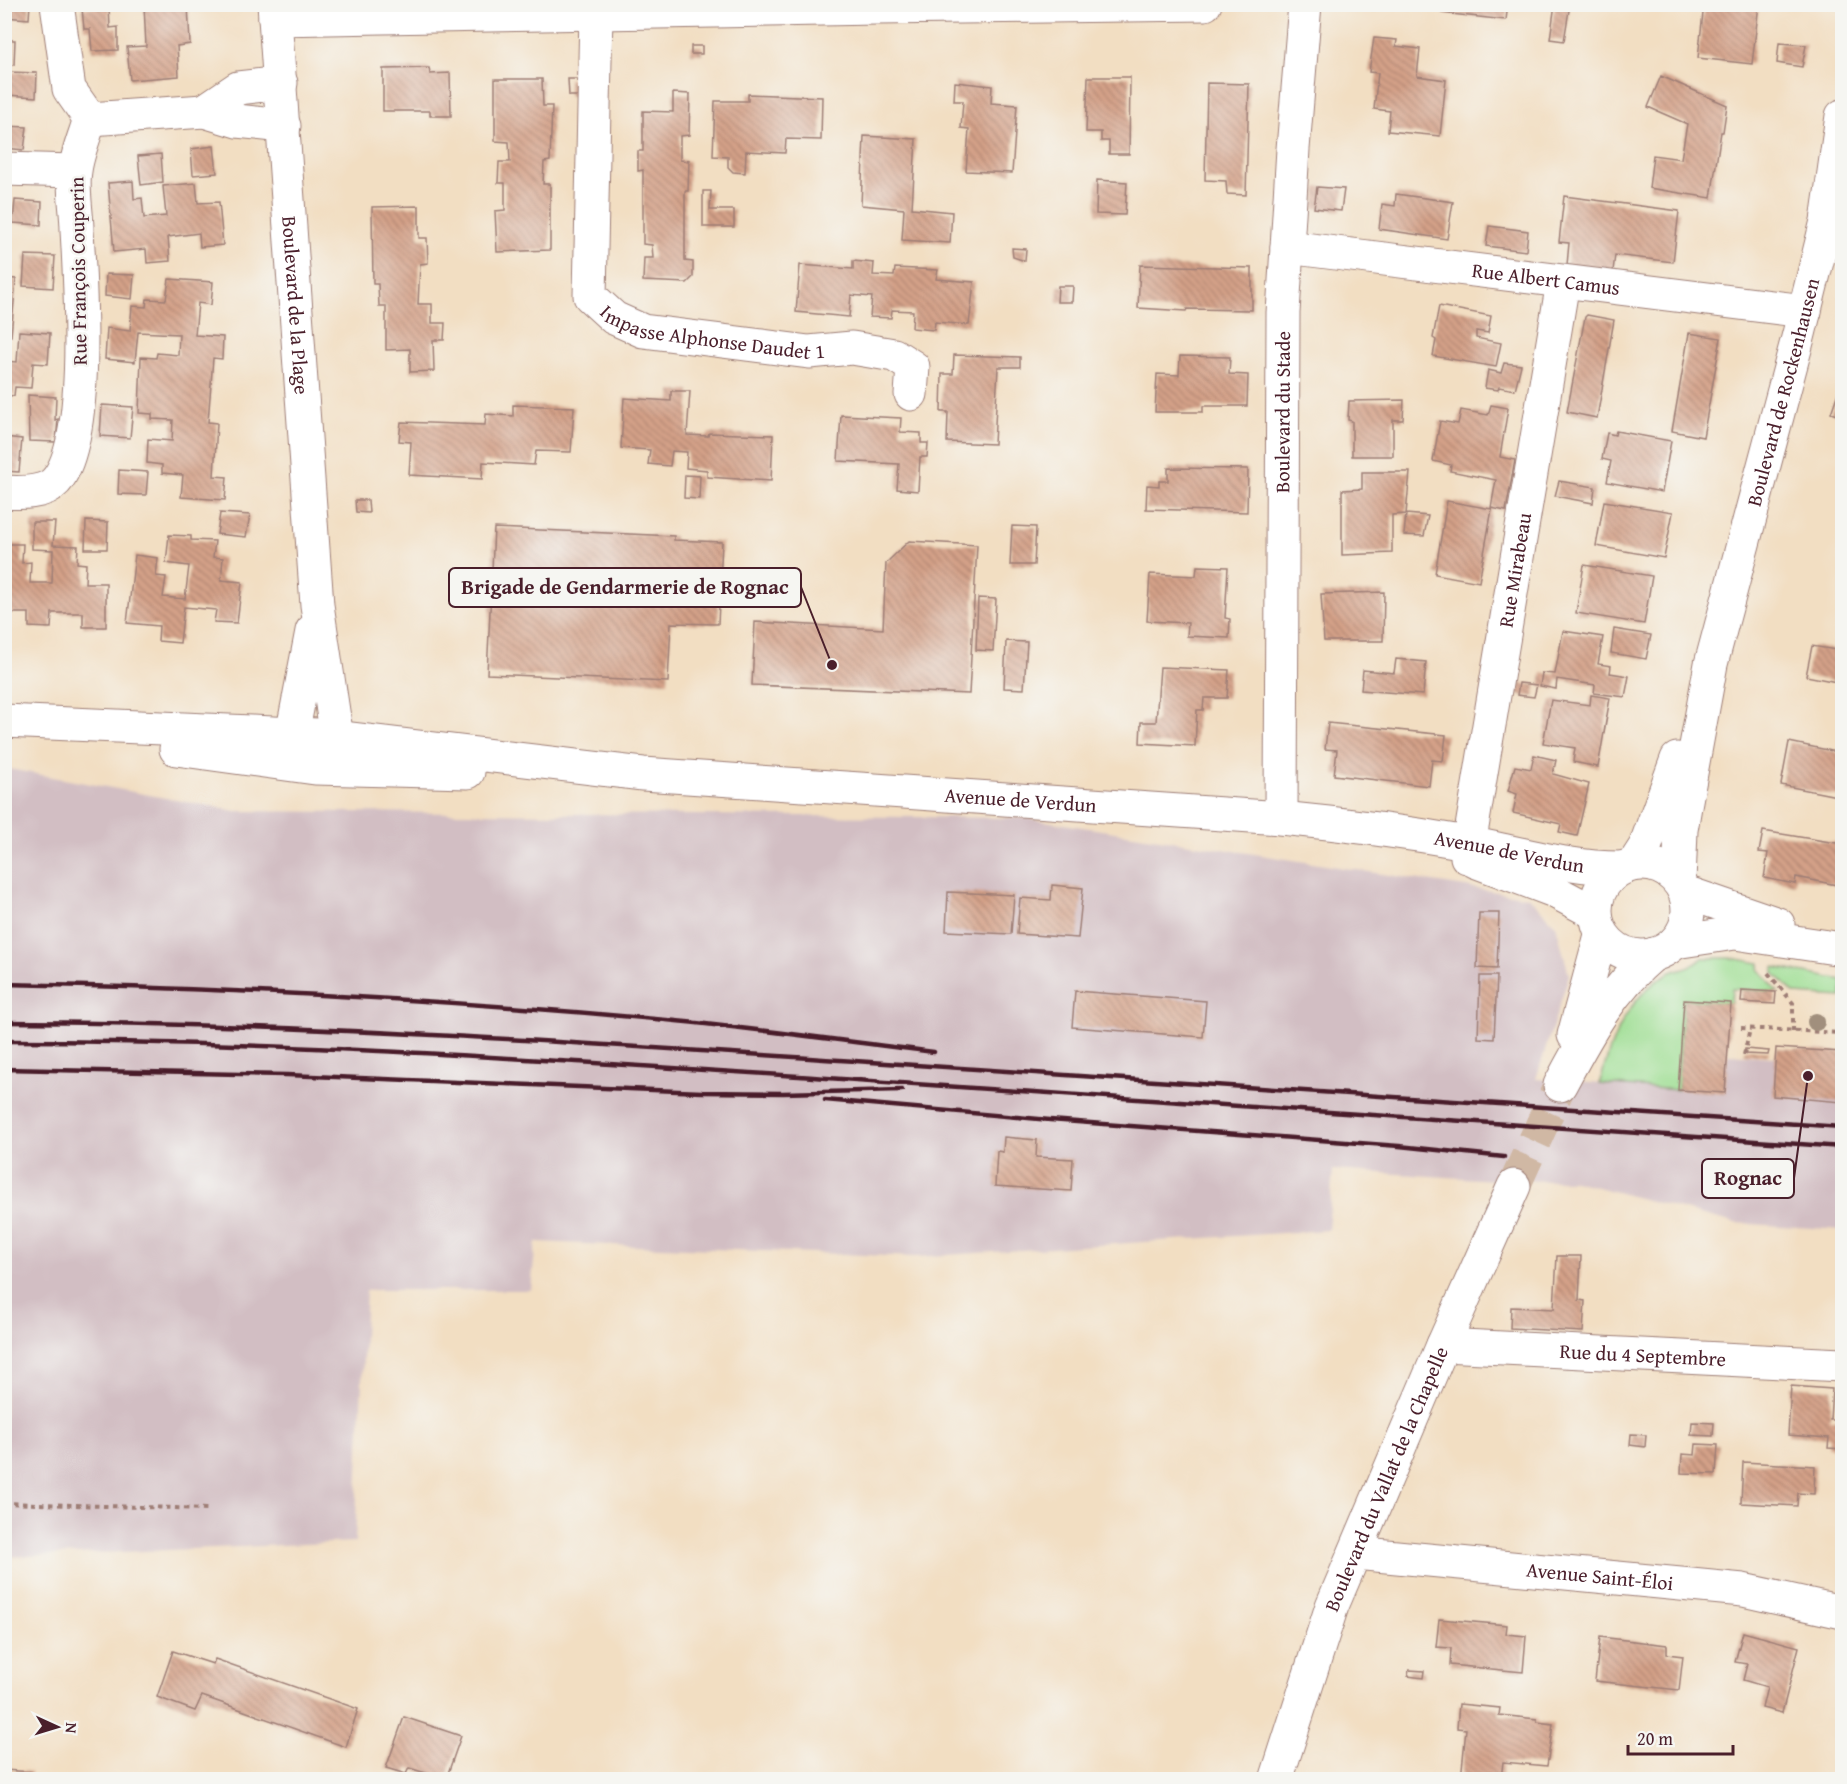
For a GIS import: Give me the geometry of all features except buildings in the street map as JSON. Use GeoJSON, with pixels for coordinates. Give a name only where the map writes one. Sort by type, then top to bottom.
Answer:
{"type":"FeatureCollection","features":[{"type":"Feature","properties":{"kind":"street"},"geometry":{"type":"LineString","coordinates":[[57,4],[69,89],[90,119],[204,111],[237,121],[284,126]]}},
{"type":"Feature","properties":{"kind":"street"},"geometry":{"type":"LineString","coordinates":[[275,11],[1205,4]]}},
{"type":"Feature","properties":{"kind":"street","name":"Boulevard du Stade"},"geometry":{"type":"LineString","coordinates":[[1281,818],[1283,313],[1305,4]]}},
{"type":"Feature","properties":{"kind":"street","name":"Impasse Alphonse Daudet 1"},"geometry":{"type":"LineString","coordinates":[[576,10],[590,296],[615,318],[643,332],[809,352],[852,348],[894,356],[914,367],[911,394]]}},
{"type":"Feature","properties":{"kind":"street","name":"Boulevard de la Plage"},"geometry":{"type":"LineString","coordinates":[[275,11],[316,605],[337,746]]}},
{"type":"Feature","properties":{"kind":"street"},"geometry":{"type":"LineString","coordinates":[[204,111],[238,88],[281,84]]}},
{"type":"Feature","properties":{"kind":"street","name":"Boulevard de Rockenhausen"},"geometry":{"type":"LineString","coordinates":[[1682,887],[1683,814],[1711,664],[1827,221],[1842,116]]}},
{"type":"Feature","properties":{"kind":"street","name":"Rue François Couperin"},"geometry":{"type":"LineString","coordinates":[[4,492],[45,489],[56,481],[67,460],[76,426],[80,379],[79,266],[74,171],[90,119]]}},
{"type":"Feature","properties":{"kind":"street"},"geometry":{"type":"LineString","coordinates":[[4,169],[74,171]]}},
{"type":"Feature","properties":{"kind":"street","name":"Rue Albert Camus"},"geometry":{"type":"LineString","coordinates":[[1287,247],[1805,311]]}},
{"type":"Feature","properties":{"kind":"street","name":"Rue Mirabeau"},"geometry":{"type":"LineString","coordinates":[[1468,850],[1563,282]]}},
{"type":"Feature","properties":{"kind":"street","name":"Boulevard de la Plage"},"geometry":{"type":"LineString","coordinates":[[292,735],[316,605]]}},
{"type":"Feature","properties":{"kind":"street","name":"Boulevard de Rockenhausen"},"geometry":{"type":"LineString","coordinates":[[1627,866],[1645,847],[1711,664]]}},
{"type":"Feature","properties":{"kind":"street"},"geometry":{"type":"LineString","coordinates":[[4,721],[292,735],[337,746],[643,774]]}},
{"type":"Feature","properties":{"kind":"street"},"geometry":{"type":"LineString","coordinates":[[4,726],[315,768],[643,774]]}},
{"type":"Feature","properties":{"kind":"street"},"geometry":{"type":"LineString","coordinates":[[258,759],[337,746],[375,770]]}},
{"type":"Feature","properties":{"kind":"street","name":"Avenue de Verdun"},"geometry":{"type":"LineString","coordinates":[[643,774],[1281,818],[1397,832],[1468,850],[1594,868],[1659,867],[1670,872],[1682,887],[1842,947]]}},
{"type":"Feature","properties":{"kind":"street","name":"Avenue de Verdun"},"geometry":{"type":"LineString","coordinates":[[1468,850],[1552,890],[1598,924],[1620,951],[1641,956],[1665,948],[1735,933],[1842,947]]}},
{"type":"Feature","properties":{"kind":"street","name":"Avenue de Verdun"},"geometry":{"type":"LineString","coordinates":[[1598,924],[1598,898],[1604,885],[1627,866]]}},
{"type":"Feature","properties":{"kind":"street"},"geometry":{"type":"LineString","coordinates":[[1598,924],[1560,1085],[1599,1015],[1632,973],[1665,948],[1687,917],[1682,887]]}},
{"type":"Feature","properties":{"kind":"street","name":"Boulevard du Vallat de la Chapelle"},"geometry":{"type":"LineString","coordinates":[[1276,1779],[1332,1606],[1443,1345],[1515,1186]]}},
{"type":"Feature","properties":{"kind":"street","name":"Rue du 4 Septembre"},"geometry":{"type":"LineString","coordinates":[[1443,1345],[1842,1365]]}},
{"type":"Feature","properties":{"kind":"street","name":"Avenue Saint-Éloi"},"geometry":{"type":"LineString","coordinates":[[1355,1552],[1743,1590],[1842,1612]]}},
{"type":"Feature","properties":{"kind":"path"},"geometry":{"type":"LineString","coordinates":[[1766,967],[1769,975],[1793,1003],[1793,1031]]}},
{"type":"Feature","properties":{"kind":"path"},"geometry":{"type":"LineString","coordinates":[[1742,1028],[1842,1033]]}},
{"type":"Feature","properties":{"kind":"path"},"geometry":{"type":"LineString","coordinates":[[1744,1055],[1750,1029]]}},
{"type":"Feature","properties":{"kind":"path"},"geometry":{"type":"LineString","coordinates":[[4,1503],[209,1509]]}},
{"type":"Feature","properties":{"kind":"shaded area"},"geometry":{"type":"Polygon","coordinates":[[[4,768],[236,811],[1025,818],[1529,897],[1556,925],[1569,975],[1536,1079],[1725,1093],[1728,1054],[1775,1057],[1776,1048],[1842,1052],[1842,1230],[1734,1223],[1574,1181],[1494,1180],[1333,1170],[1328,1230],[915,1257],[536,1242],[531,1290],[366,1290],[355,1542],[5,1557],[4,768]]]}},
{"type":"Feature","properties":{"kind":"green space"},"geometry":{"type":"Polygon","coordinates":[[[1702,958],[1732,958],[1760,963],[1759,969],[1778,992],[1732,989],[1731,1003],[1684,1000],[1678,1090],[1600,1084],[1615,1036],[1642,994],[1669,973],[1691,966],[1702,958]]]}},
{"type":"Feature","properties":{"kind":"green space"},"geometry":{"type":"Polygon","coordinates":[[[1774,967],[1842,980],[1842,997],[1795,994],[1774,973],[1774,967]]]}},
{"type":"Feature","properties":{"kind":"tunnel"},"geometry":{"type":"LineString","coordinates":[[1514,1186],[1560,1085]]}},
{"type":"Feature","properties":{"kind":"railway"},"geometry":{"type":"LineString","coordinates":[[4,984],[167,988],[411,1000],[690,1022],[934,1052]]}},
{"type":"Feature","properties":{"kind":"railway"},"geometry":{"type":"LineString","coordinates":[[4,1022],[217,1026],[536,1041],[1842,1127]]}},
{"type":"Feature","properties":{"kind":"railway"},"geometry":{"type":"LineString","coordinates":[[4,1041],[210,1044],[519,1058],[1842,1147]]}},
{"type":"Feature","properties":{"kind":"railway"},"geometry":{"type":"LineString","coordinates":[[4,1069],[287,1075],[702,1092],[783,1093],[902,1090]]}},
{"type":"Feature","properties":{"kind":"railway"},"geometry":{"type":"LineString","coordinates":[[825,1100],[1050,1120],[1399,1146],[1504,1157]]}},
{"type":"Feature","properties":{"kind":"place","name":"Brigade de Gendarmerie de Rognac"},"geometry":{"type":"Point","coordinates":[832,665]}},
{"type":"Feature","properties":{"kind":"place","name":"Rognac"},"geometry":{"type":"Point","coordinates":[1808,1076]}}]}
